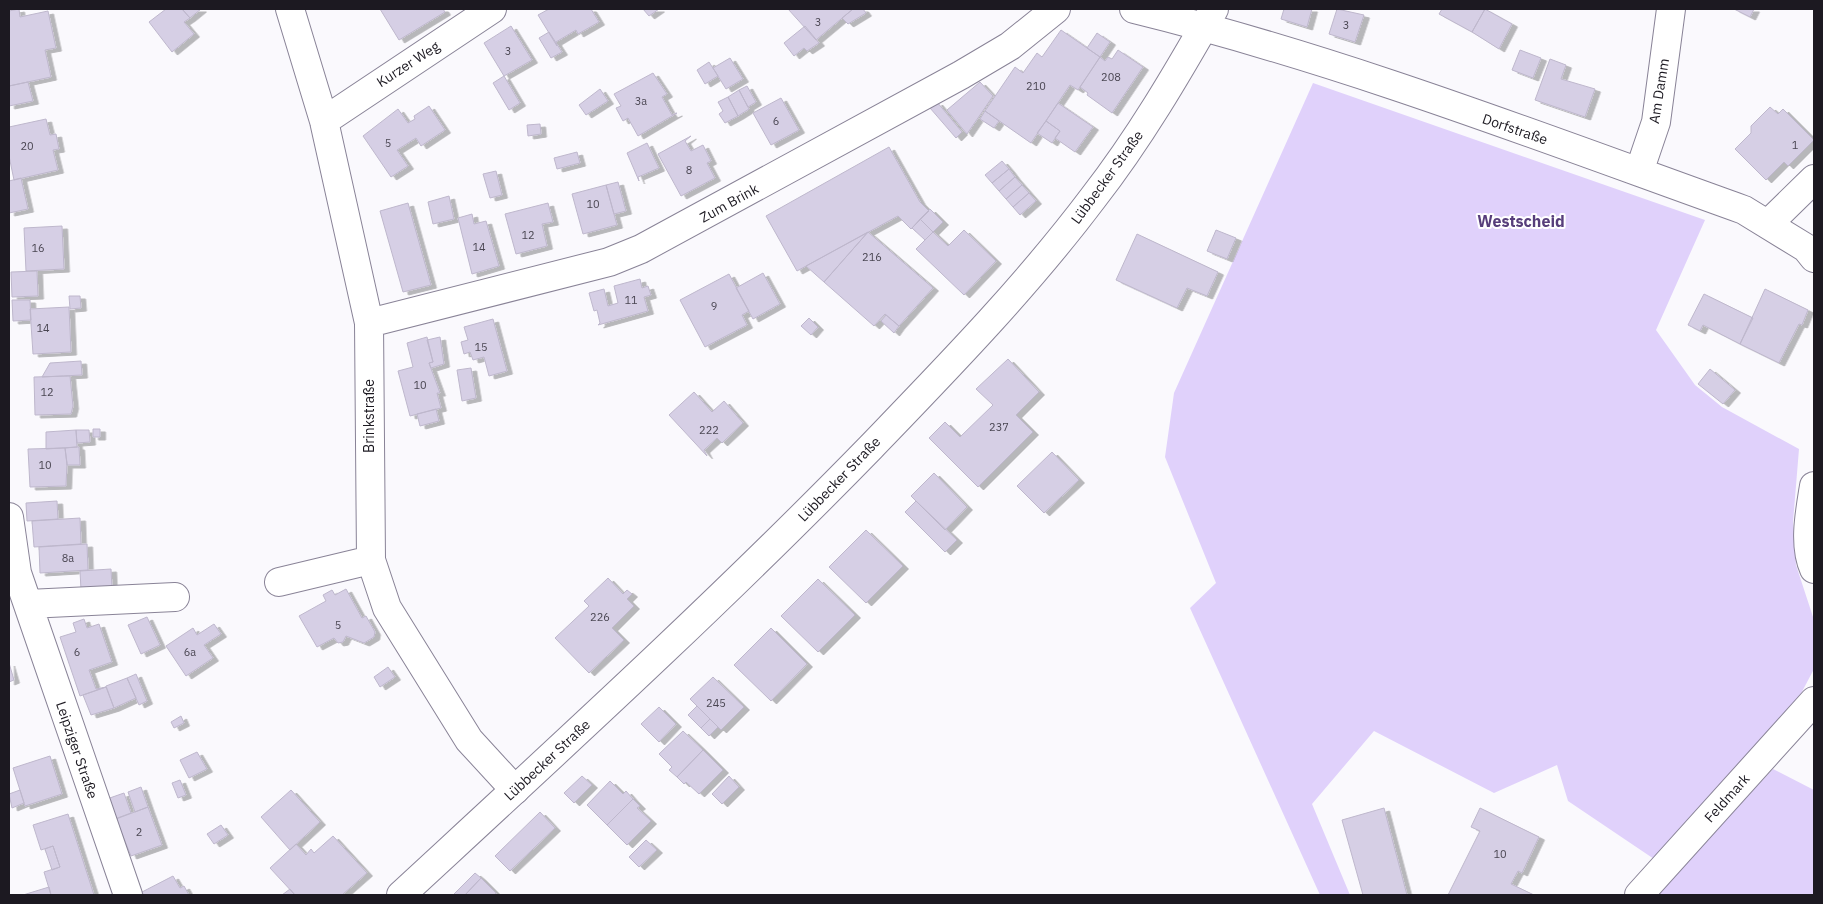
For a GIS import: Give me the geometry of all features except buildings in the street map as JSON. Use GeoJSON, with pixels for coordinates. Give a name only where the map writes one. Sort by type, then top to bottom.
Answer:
{"type":"FeatureCollection","features":[{"type":"Feature","properties":{"kind":"street","name":"Brinkstraße"},"geometry":{"type":"LineString","coordinates":[[290,9],[324,121],[369,322],[371,560],[387,608],[397,625],[469,740],[515,790]]}},
{"type":"Feature","properties":{"kind":"street","name":"Kurzer Weg"},"geometry":{"type":"LineString","coordinates":[[324,121],[492,9]]}},
{"type":"Feature","properties":{"kind":"street","name":"Zum Brink"},"geometry":{"type":"LineString","coordinates":[[369,322],[609,262],[641,249],[961,75],[1010,46],[1056,9]]}},
{"type":"Feature","properties":{"kind":"street","name":"Dorfstraße"},"geometry":{"type":"LineString","coordinates":[[1134,9],[1209,17],[1321,60],[1744,210],[1769,223],[1806,248],[1814,258]]}},
{"type":"Feature","properties":{"kind":"street","name":"Am Damm"},"geometry":{"type":"LineString","coordinates":[[1639,172],[1656,122],[1671,9]]}},
{"type":"Feature","properties":{"kind":"street","name":"Lübbecker Straße"},"geometry":{"type":"LineString","coordinates":[[401,895],[515,790],[805,514],[924,392],[1006,303],[1059,243],[1127,152],[1209,17]]}},
{"type":"Feature","properties":{"kind":"street"},"geometry":{"type":"LineString","coordinates":[[1769,223],[1814,179]]}},
{"type":"Feature","properties":{"kind":"street"},"geometry":{"type":"LineString","coordinates":[[1814,486],[1809,517],[1811,561],[1814,569]]}},
{"type":"Feature","properties":{"kind":"street","name":"Leipziger Straße"},"geometry":{"type":"LineString","coordinates":[[9,517],[17,573],[128,895]]}},
{"type":"Feature","properties":{"kind":"street"},"geometry":{"type":"LineString","coordinates":[[278,582],[371,560]]}},
{"type":"Feature","properties":{"kind":"street"},"geometry":{"type":"LineString","coordinates":[[28,604],[175,597]]}},
{"type":"Feature","properties":{"kind":"street","name":"Feldmark"},"geometry":{"type":"LineString","coordinates":[[1639,895],[1814,701]]}},
{"type":"Feature","properties":{"kind":"shaded area"},"geometry":{"type":"Polygon","coordinates":[[[1313,83],[1705,220],[1656,330],[1695,385],[1722,407],[1799,449],[1793,522],[1796,565],[1814,620],[1814,669],[1796,703],[1657,861],[1568,801],[1557,765],[1494,793],[1374,731],[1312,804],[1350,895],[1320,895],[1190,608],[1216,583],[1165,457],[1174,393],[1313,83]]]}},
{"type":"Feature","properties":{"kind":"shaded area"},"geometry":{"type":"Polygon","coordinates":[[[1773,769],[1814,790],[1814,895],[1655,895],[1773,769]]]}},
{"type":"Feature","properties":{"kind":"district","name":"Westscheid"},"geometry":{"type":"Point","coordinates":[1521,221]}}]}
